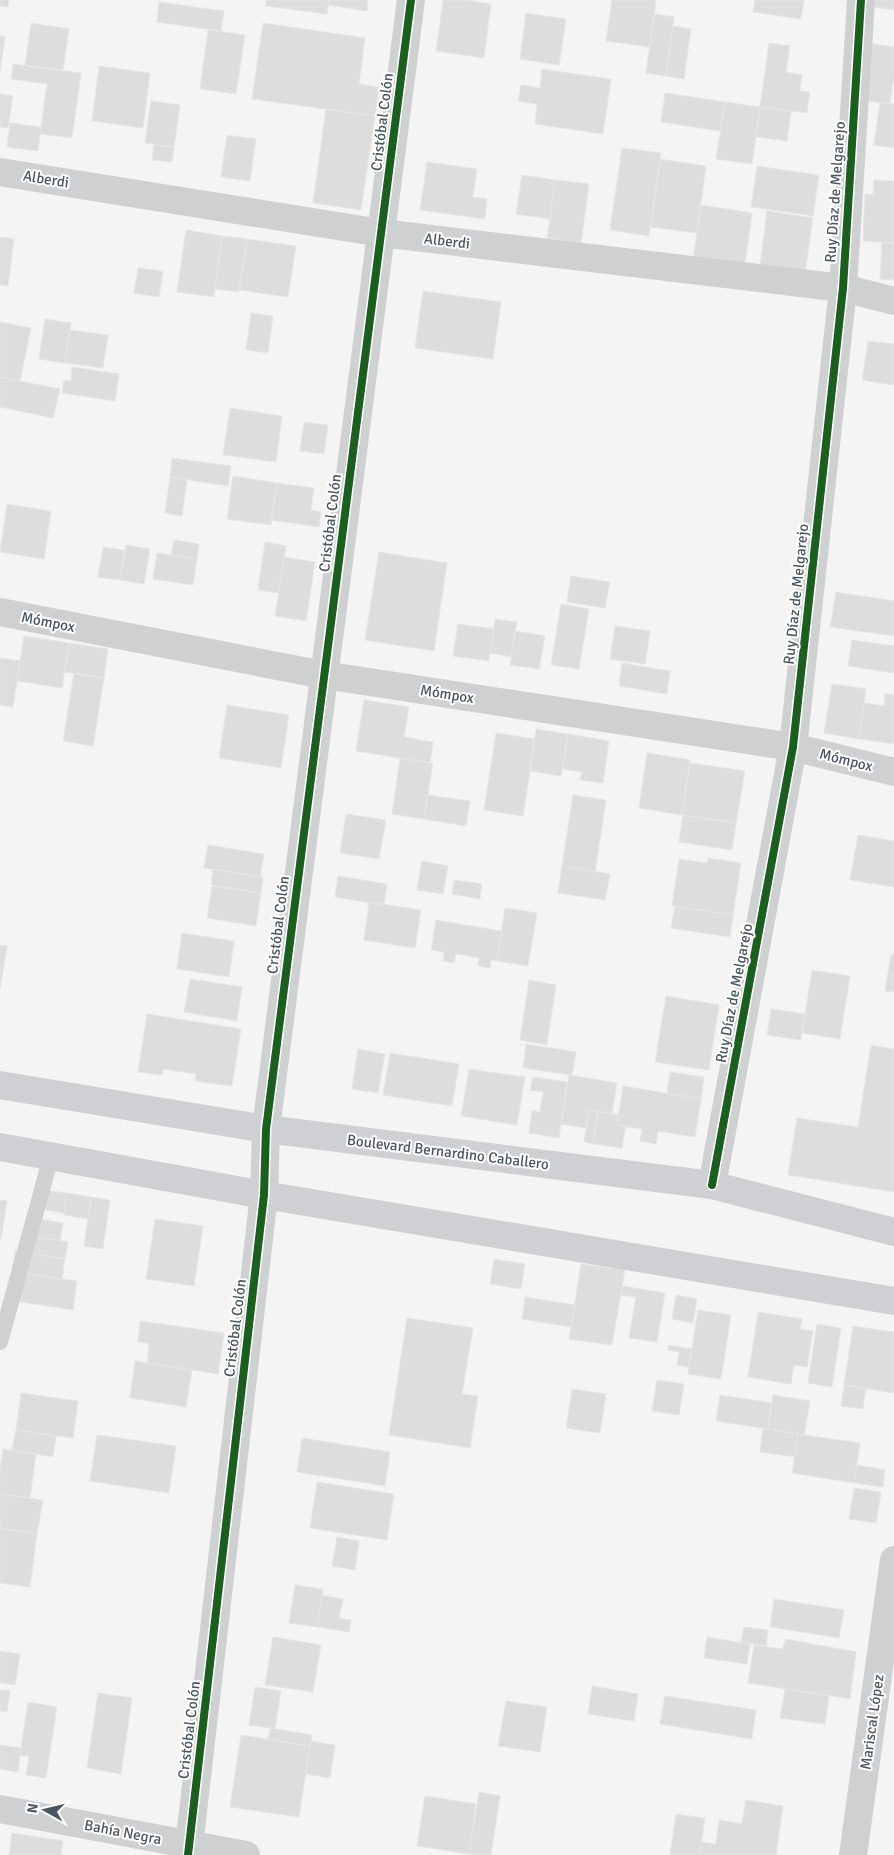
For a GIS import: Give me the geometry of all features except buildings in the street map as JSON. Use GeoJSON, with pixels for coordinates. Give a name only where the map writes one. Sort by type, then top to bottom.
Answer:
{"type":"FeatureCollection","features":[{"type":"Feature","properties":{"kind":"main road","name":"Boulevard Bernardino Caballero"},"geometry":{"type":"LineString","coordinates":[[0,1085],[266,1129],[712,1185],[894,1232]]}},
{"type":"Feature","properties":{"kind":"main road"},"geometry":{"type":"LineString","coordinates":[[0,1148],[894,1301]]}},
{"type":"Feature","properties":{"kind":"street","name":"Cristóbal Colón"},"geometry":{"type":"LineString","coordinates":[[189,1850],[264,1194],[266,1129],[411,0]]}},
{"type":"Feature","properties":{"kind":"street","name":"Ruy Díaz de Melgarejo"},"geometry":{"type":"LineString","coordinates":[[712,1185],[794,747],[843,288],[861,0]]}},
{"type":"Feature","properties":{"kind":"street","name":"Alberdi"},"geometry":{"type":"LineString","coordinates":[[0,172],[381,233],[843,288],[894,301]]}},
{"type":"Feature","properties":{"kind":"street","name":"Mómpox"},"geometry":{"type":"LineString","coordinates":[[0,612],[324,675],[794,747],[894,772]]}},
{"type":"Feature","properties":{"kind":"street","name":"Mariscal López"},"geometry":{"type":"LineString","coordinates":[[853,1855],[894,1560]]}},
{"type":"Feature","properties":{"kind":"street","name":"Bahía Negra"},"geometry":{"type":"LineString","coordinates":[[0,1809],[189,1850],[246,1855]]}},
{"type":"Feature","properties":{"kind":"lane"},"geometry":{"type":"LineString","coordinates":[[0,1342],[51,1156]]}},
{"type":"Feature","properties":{"kind":"cycle path"},"geometry":{"type":"LineString","coordinates":[[188,1855],[264,1195],[266,1129],[411,0]]}},
{"type":"Feature","properties":{"kind":"cycle path"},"geometry":{"type":"LineString","coordinates":[[712,1185],[793,747],[843,288],[861,0]]}}]}
